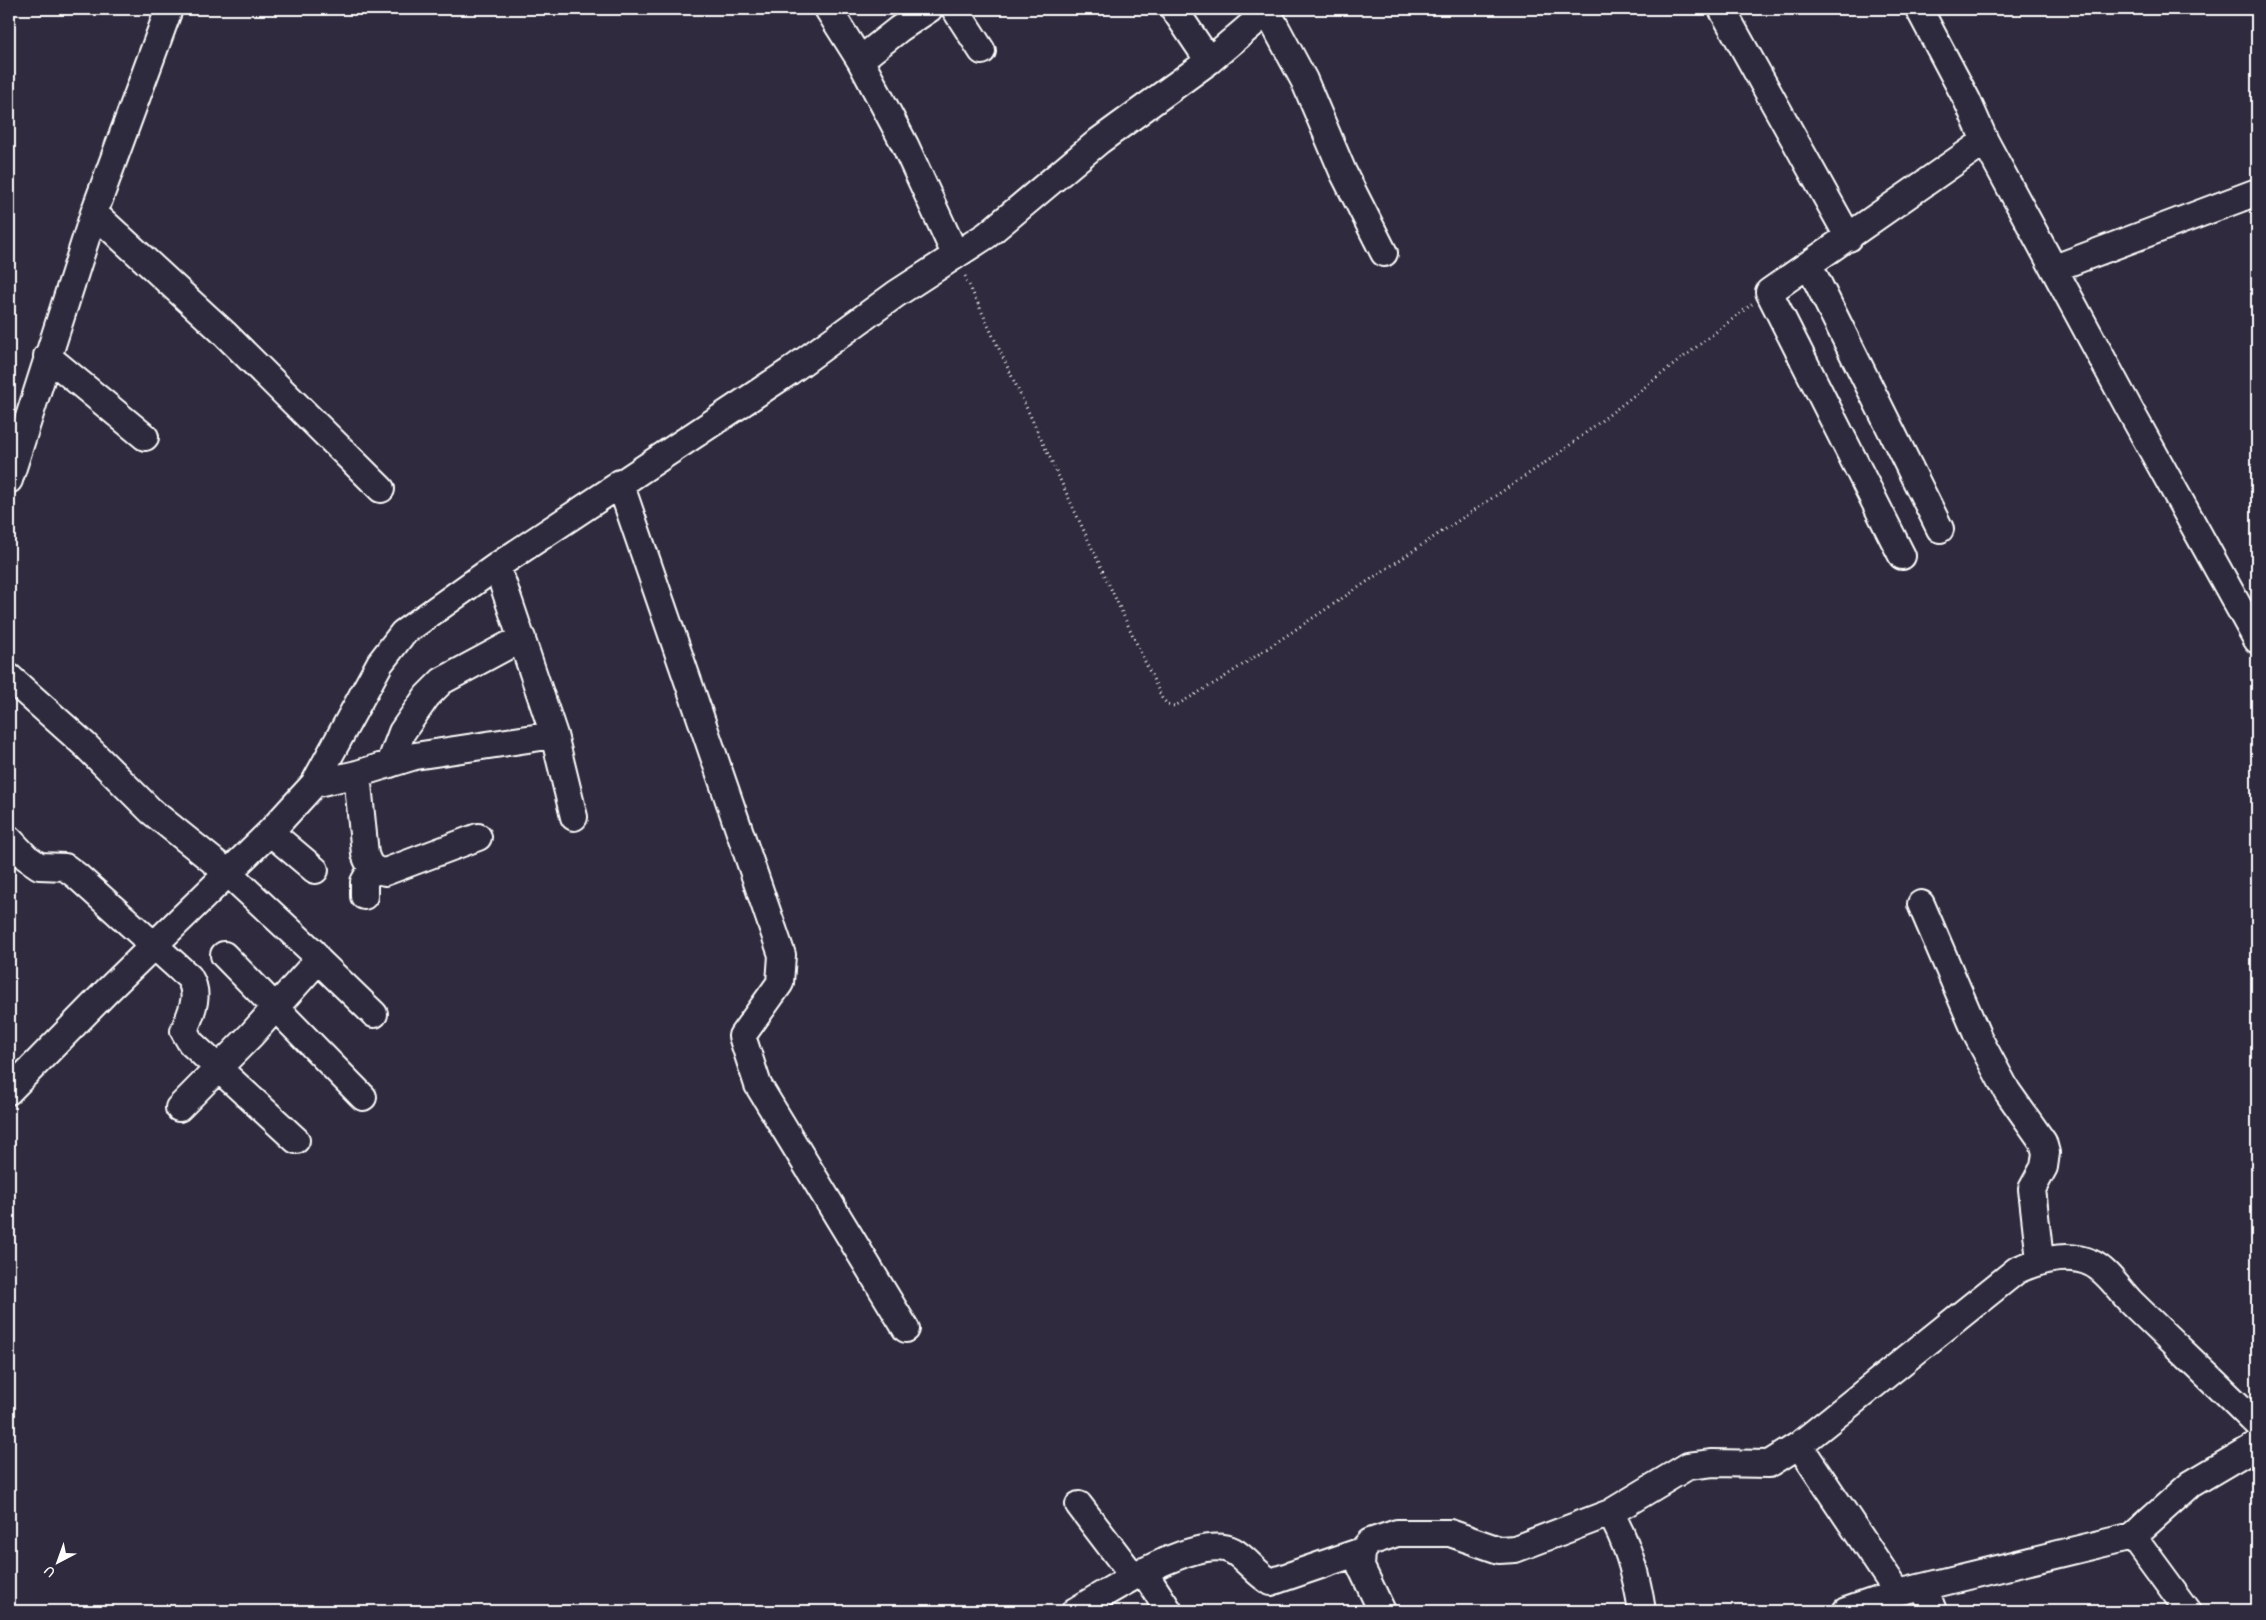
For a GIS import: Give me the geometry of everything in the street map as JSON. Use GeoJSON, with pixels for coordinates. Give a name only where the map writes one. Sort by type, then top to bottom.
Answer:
{"type":"FeatureCollection","features":[{"type":"Feature","properties":{"kind":"street"},"geometry":{"type":"LineString","coordinates":[[9,480],[94,213],[169,9]]}},
{"type":"Feature","properties":{"kind":"street"},"geometry":{"type":"LineString","coordinates":[[828,9],[860,60],[906,145],[955,254]]}},
{"type":"Feature","properties":{"kind":"street"},"geometry":{"type":"LineString","coordinates":[[860,60],[929,9]]}},
{"type":"Feature","properties":{"kind":"street"},"geometry":{"type":"LineString","coordinates":[[955,9],[982,51]]}},
{"type":"Feature","properties":{"kind":"street"},"geometry":{"type":"LineString","coordinates":[[1174,9],[1209,61]]}},
{"type":"Feature","properties":{"kind":"street"},"geometry":{"type":"LineString","coordinates":[[1722,9],[1849,238]]}},
{"type":"Feature","properties":{"kind":"street"},"geometry":{"type":"LineString","coordinates":[[1920,9],[1967,100],[1985,141],[2131,412],[2257,640]]}},
{"type":"Feature","properties":{"kind":"street"},"geometry":{"type":"LineString","coordinates":[[9,1091],[106,991],[270,832],[314,784],[391,647],[403,633],[497,566],[620,482],[788,372],[986,234],[1099,141],[1209,61],[1268,10],[1304,80],[1343,172],[1384,253]]}},
{"type":"Feature","properties":{"kind":"street"},"geometry":{"type":"LineString","coordinates":[[1902,556],[1769,292],[1849,238],[1985,141]]}},
{"type":"Feature","properties":{"kind":"street"},"geometry":{"type":"LineString","coordinates":[[2055,268],[2257,192]]}},
{"type":"Feature","properties":{"kind":"street"},"geometry":{"type":"LineString","coordinates":[[94,213],[224,333],[381,489]]}},
{"type":"Feature","properties":{"kind":"street"},"geometry":{"type":"LineString","coordinates":[[1809,265],[1940,529]]}},
{"type":"Feature","properties":{"kind":"street"},"geometry":{"type":"LineString","coordinates":[[47,356],[145,437]]}},
{"type":"Feature","properties":{"kind":"street"},"geometry":{"type":"LineString","coordinates":[[620,482],[782,955],[780,984],[742,1036],[758,1086],[906,1329]]}},
{"type":"Feature","properties":{"kind":"street"},"geometry":{"type":"LineString","coordinates":[[497,566],[554,735],[574,817]]}},
{"type":"Feature","properties":{"kind":"street"},"geometry":{"type":"LineString","coordinates":[[390,764],[402,732],[428,696],[442,681],[522,638]]}},
{"type":"Feature","properties":{"kind":"street"},"geometry":{"type":"LineString","coordinates":[[9,677],[85,745],[151,811],[227,872],[314,952],[318,960],[374,1014]]}},
{"type":"Feature","properties":{"kind":"street"},"geometry":{"type":"LineString","coordinates":[[314,784],[357,774],[416,756],[554,735]]}},
{"type":"Feature","properties":{"kind":"street"},"geometry":{"type":"LineString","coordinates":[[357,774],[365,854],[368,865],[375,871],[384,872],[478,837]]}},
{"type":"Feature","properties":{"kind":"street"},"geometry":{"type":"LineString","coordinates":[[270,832],[315,870]]}},
{"type":"Feature","properties":{"kind":"street"},"geometry":{"type":"LineString","coordinates":[[9,839],[26,857],[39,866],[65,867],[155,944],[189,977],[195,987],[194,1003],[184,1031],[191,1043],[296,1140]]}},
{"type":"Feature","properties":{"kind":"street"},"geometry":{"type":"LineString","coordinates":[[364,896],[364,882],[372,868]]}},
{"type":"Feature","properties":{"kind":"street"},"geometry":{"type":"LineString","coordinates":[[1921,904],[1978,1037],[2007,1091],[2043,1142],[2046,1153],[2044,1167],[2032,1190],[2040,1260]]}},
{"type":"Feature","properties":{"kind":"street"},"geometry":{"type":"LineString","coordinates":[[224,954],[363,1097]]}},
{"type":"Feature","properties":{"kind":"street"},"geometry":{"type":"LineString","coordinates":[[179,1108],[277,1008],[318,960]]}},
{"type":"Feature","properties":{"kind":"street"},"geometry":{"type":"LineString","coordinates":[[1075,1611],[1138,1574],[1199,1551],[1218,1547],[1232,1550],[1262,1577],[1271,1582],[1362,1551],[1370,1542],[1397,1533],[1450,1533],[1499,1550],[1516,1548],[1610,1513],[1688,1466],[1713,1463],[1769,1464],[1799,1445],[1886,1377],[1986,1293],[2017,1270],[2040,1260],[2069,1259],[2091,1263],[2110,1278],[2130,1301],[2257,1424]]}},
{"type":"Feature","properties":{"kind":"street"},"geometry":{"type":"LineString","coordinates":[[1799,1445],[1898,1593]]}},
{"type":"Feature","properties":{"kind":"street"},"geometry":{"type":"LineString","coordinates":[[1846,1611],[1898,1593],[2133,1536],[2191,1484],[2257,1445]]}},
{"type":"Feature","properties":{"kind":"street"},"geometry":{"type":"LineString","coordinates":[[1079,1505],[1169,1611]]}},
{"type":"Feature","properties":{"kind":"street"},"geometry":{"type":"LineString","coordinates":[[1610,1513],[1622,1534],[1632,1564],[1642,1611]]}},
{"type":"Feature","properties":{"kind":"street"},"geometry":{"type":"LineString","coordinates":[[2133,1536],[2188,1611]]}},
{"type":"Feature","properties":{"kind":"street"},"geometry":{"type":"LineString","coordinates":[[1362,1551],[1361,1567],[1382,1611]]}},
{"type":"Feature","properties":{"kind":"street"},"geometry":{"type":"LineString","coordinates":[[1924,1587],[1933,1611]]}},
{"type":"Feature","properties":{"kind":"path"},"geometry":{"type":"LineString","coordinates":[[955,254],[1162,698],[1168,705],[1175,706],[1220,680],[1561,452],[1769,292]]}}]}
